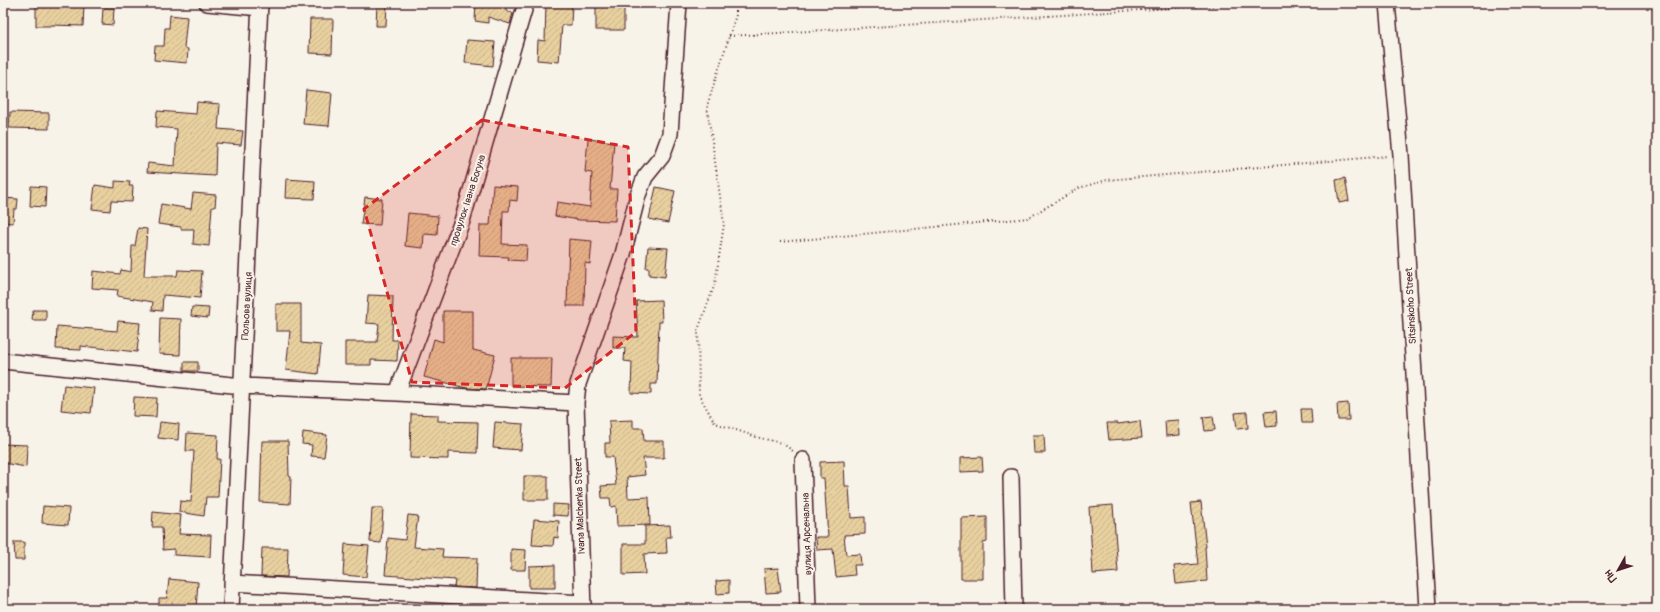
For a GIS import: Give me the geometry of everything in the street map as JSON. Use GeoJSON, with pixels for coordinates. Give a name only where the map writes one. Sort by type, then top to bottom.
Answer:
{"type":"FeatureCollection","features":[{"type":"Feature","properties":{"kind":"street"},"geometry":{"type":"LineString","coordinates":[[207,3],[260,5]]}},
{"type":"Feature","properties":{"kind":"street","name":"провулок Івана Богуна"},"geometry":{"type":"LineString","coordinates":[[397,393],[462,220],[526,3]]}},
{"type":"Feature","properties":{"kind":"street","name":"Ivana Malchenka Street"},"geometry":{"type":"LineString","coordinates":[[583,606],[576,403],[578,384],[623,254],[638,195],[645,177],[662,156],[670,134],[679,3]]}},
{"type":"Feature","properties":{"kind":"street","name":"Sitsinskoho Street"},"geometry":{"type":"LineString","coordinates":[[1387,3],[1401,155],[1428,609]]}},
{"type":"Feature","properties":{"kind":"street","name":"Польова вулиця"},"geometry":{"type":"LineString","coordinates":[[231,609],[260,5]]}},
{"type":"Feature","properties":{"kind":"street"},"geometry":{"type":"LineString","coordinates":[[3,361],[242,386],[576,403]]}},
{"type":"Feature","properties":{"kind":"street","name":"вулиця Арсенальна"},"geometry":{"type":"LineString","coordinates":[[803,460],[808,609]]}},
{"type":"Feature","properties":{"kind":"street"},"geometry":{"type":"LineString","coordinates":[[1011,477],[1014,609]]}},
{"type":"Feature","properties":{"kind":"street"},"geometry":{"type":"LineString","coordinates":[[232,583],[583,606]]}},
{"type":"Feature","properties":{"kind":"path"},"geometry":{"type":"LineString","coordinates":[[736,3],[736,16],[707,106],[724,224],[715,284],[698,330],[699,395],[715,422],[760,438],[782,443],[803,460]]}},
{"type":"Feature","properties":{"kind":"path"},"geometry":{"type":"LineString","coordinates":[[729,36],[1253,3]]}},
{"type":"Feature","properties":{"kind":"path"},"geometry":{"type":"LineString","coordinates":[[780,242],[1028,218],[1079,188],[1107,180],[1401,155]]}},
{"type":"Feature","properties":{"kind":"highlighted area"},"geometry":{"type":"Polygon","coordinates":[[[482,120],[628,147],[636,332],[565,388],[412,382],[364,209],[482,120]]]}},
{"type":"Feature","properties":{"kind":"building"},"geometry":{"type":"Polygon","coordinates":[[[36,3],[84,5],[83,26],[36,26],[36,3]]]}},
{"type":"Feature","properties":{"kind":"building"},"geometry":{"type":"Polygon","coordinates":[[[377,3],[387,3],[386,26],[376,26],[377,3]]]}},
{"type":"Feature","properties":{"kind":"building"},"geometry":{"type":"Polygon","coordinates":[[[476,3],[506,3],[506,11],[513,13],[510,24],[488,17],[488,23],[475,21],[476,3]]]}},
{"type":"Feature","properties":{"kind":"building"},"geometry":{"type":"Polygon","coordinates":[[[546,3],[572,3],[571,25],[562,25],[559,62],[537,60],[538,40],[545,41],[546,3]]]}},
{"type":"Feature","properties":{"kind":"building"},"geometry":{"type":"Polygon","coordinates":[[[596,3],[624,3],[624,30],[596,30],[596,3]]]}},
{"type":"Feature","properties":{"kind":"building"},"geometry":{"type":"Polygon","coordinates":[[[103,8],[114,8],[113,25],[102,24],[103,8]]]}},
{"type":"Feature","properties":{"kind":"building"},"geometry":{"type":"Polygon","coordinates":[[[170,15],[187,17],[184,48],[188,49],[187,63],[154,60],[155,46],[164,46],[165,28],[169,28],[170,15]]]}},
{"type":"Feature","properties":{"kind":"building"},"geometry":{"type":"Polygon","coordinates":[[[310,19],[333,19],[332,54],[309,53],[310,19]]]}},
{"type":"Feature","properties":{"kind":"building"},"geometry":{"type":"Polygon","coordinates":[[[467,40],[495,42],[493,66],[465,63],[467,40]]]}},
{"type":"Feature","properties":{"kind":"building"},"geometry":{"type":"Polygon","coordinates":[[[306,90],[332,93],[329,126],[303,124],[306,90]]]}},
{"type":"Feature","properties":{"kind":"building"},"geometry":{"type":"Polygon","coordinates":[[[197,102],[220,104],[218,129],[243,131],[241,145],[216,143],[215,176],[147,172],[148,163],[175,166],[177,129],[156,127],[157,111],[196,114],[197,102]]]}},
{"type":"Feature","properties":{"kind":"building"},"geometry":{"type":"Polygon","coordinates":[[[10,112],[49,113],[49,129],[9,128],[10,112]]]}},
{"type":"Feature","properties":{"kind":"building"},"geometry":{"type":"Polygon","coordinates":[[[588,139],[614,142],[610,189],[617,189],[615,221],[579,220],[555,216],[557,202],[590,207],[592,173],[585,172],[588,139]]]}},
{"type":"Feature","properties":{"kind":"building"},"geometry":{"type":"Polygon","coordinates":[[[1345,178],[1349,201],[1339,203],[1336,180],[1345,178]]]}},
{"type":"Feature","properties":{"kind":"building"},"geometry":{"type":"Polygon","coordinates":[[[286,179],[315,181],[314,199],[285,198],[286,179]]]}},
{"type":"Feature","properties":{"kind":"building"},"geometry":{"type":"Polygon","coordinates":[[[115,181],[130,182],[129,186],[133,186],[132,202],[111,201],[110,211],[92,209],[95,185],[115,188],[115,181]]]}},
{"type":"Feature","properties":{"kind":"building"},"geometry":{"type":"Polygon","coordinates":[[[493,185],[518,187],[517,201],[510,200],[509,211],[503,211],[502,244],[527,245],[526,261],[508,260],[509,257],[479,256],[480,225],[490,225],[493,185]]]}},
{"type":"Feature","properties":{"kind":"building"},"geometry":{"type":"Polygon","coordinates":[[[31,186],[46,187],[45,207],[30,206],[31,186]]]}},
{"type":"Feature","properties":{"kind":"building"},"geometry":{"type":"Polygon","coordinates":[[[656,187],[675,191],[668,223],[649,219],[656,187]]]}},
{"type":"Feature","properties":{"kind":"building"},"geometry":{"type":"Polygon","coordinates":[[[193,193],[216,195],[215,207],[212,207],[209,246],[193,244],[194,229],[181,229],[181,227],[158,224],[161,204],[191,209],[193,193]]]}},
{"type":"Feature","properties":{"kind":"building"},"geometry":{"type":"Polygon","coordinates":[[[365,197],[382,199],[380,225],[361,224],[365,197]]]}},
{"type":"Feature","properties":{"kind":"building"},"geometry":{"type":"Polygon","coordinates":[[[3,198],[18,199],[17,209],[14,209],[13,223],[3,222],[3,198]]]}},
{"type":"Feature","properties":{"kind":"building"},"geometry":{"type":"Polygon","coordinates":[[[408,213],[438,216],[437,235],[424,234],[423,248],[405,246],[408,213]]]}},
{"type":"Feature","properties":{"kind":"building"},"geometry":{"type":"Polygon","coordinates":[[[138,228],[147,229],[144,276],[177,276],[178,270],[202,271],[200,298],[163,295],[162,311],[152,310],[153,302],[117,296],[118,290],[92,288],[93,271],[120,274],[121,270],[131,272],[132,246],[135,246],[138,228]]]}},
{"type":"Feature","properties":{"kind":"building"},"geometry":{"type":"Polygon","coordinates":[[[569,239],[592,241],[590,264],[585,263],[584,306],[567,306],[569,239]]]}},
{"type":"Feature","properties":{"kind":"building"},"geometry":{"type":"Polygon","coordinates":[[[648,247],[668,248],[665,277],[649,275],[649,268],[646,268],[648,247]]]}},
{"type":"Feature","properties":{"kind":"building"},"geometry":{"type":"Polygon","coordinates":[[[368,295],[393,296],[392,340],[398,340],[397,361],[371,360],[371,365],[345,365],[345,342],[377,342],[379,324],[366,323],[368,295]]]}},
{"type":"Feature","properties":{"kind":"building"},"geometry":{"type":"Polygon","coordinates":[[[661,300],[662,322],[659,322],[657,384],[651,384],[651,394],[631,393],[632,362],[624,361],[625,348],[613,348],[613,336],[638,337],[636,301],[661,300]]]}},
{"type":"Feature","properties":{"kind":"building"},"geometry":{"type":"Polygon","coordinates":[[[276,304],[301,304],[301,343],[321,345],[318,374],[286,370],[290,331],[276,331],[276,304]]]}},
{"type":"Feature","properties":{"kind":"building"},"geometry":{"type":"Polygon","coordinates":[[[192,307],[209,308],[208,318],[191,316],[192,307]]]}},
{"type":"Feature","properties":{"kind":"building"},"geometry":{"type":"Polygon","coordinates":[[[33,310],[46,310],[46,320],[32,320],[33,310]]]}},
{"type":"Feature","properties":{"kind":"building"},"geometry":{"type":"Polygon","coordinates":[[[443,311],[473,311],[473,350],[495,355],[486,389],[466,388],[424,377],[434,339],[443,342],[443,311]]]}},
{"type":"Feature","properties":{"kind":"building"},"geometry":{"type":"Polygon","coordinates":[[[160,318],[181,319],[180,355],[159,354],[160,318]]]}},
{"type":"Feature","properties":{"kind":"building"},"geometry":{"type":"Polygon","coordinates":[[[118,321],[140,323],[137,352],[81,346],[81,350],[56,349],[57,326],[117,331],[118,321]]]}},
{"type":"Feature","properties":{"kind":"building"},"geometry":{"type":"Polygon","coordinates":[[[511,358],[552,358],[551,387],[511,386],[511,358]]]}},
{"type":"Feature","properties":{"kind":"building"},"geometry":{"type":"Polygon","coordinates":[[[184,362],[198,362],[198,371],[184,371],[184,362]]]}},
{"type":"Feature","properties":{"kind":"building"},"geometry":{"type":"Polygon","coordinates":[[[64,385],[94,388],[91,413],[61,410],[64,385]]]}},
{"type":"Feature","properties":{"kind":"building"},"geometry":{"type":"Polygon","coordinates":[[[134,397],[157,398],[156,417],[133,416],[134,397]]]}},
{"type":"Feature","properties":{"kind":"building"},"geometry":{"type":"Polygon","coordinates":[[[1348,403],[1349,420],[1338,420],[1337,404],[1348,403]]]}},
{"type":"Feature","properties":{"kind":"building"},"geometry":{"type":"Polygon","coordinates":[[[1301,409],[1311,409],[1312,423],[1302,423],[1301,409]]]}},
{"type":"Feature","properties":{"kind":"building"},"geometry":{"type":"Polygon","coordinates":[[[1276,411],[1277,426],[1266,427],[1264,412],[1276,411]]]}},
{"type":"Feature","properties":{"kind":"building"},"geometry":{"type":"Polygon","coordinates":[[[1247,412],[1248,428],[1237,429],[1235,413],[1247,412]]]}},
{"type":"Feature","properties":{"kind":"building"},"geometry":{"type":"Polygon","coordinates":[[[411,414],[438,415],[438,421],[478,422],[477,453],[448,452],[448,459],[410,458],[411,414]]]}},
{"type":"Feature","properties":{"kind":"building"},"geometry":{"type":"Polygon","coordinates":[[[1213,416],[1215,430],[1205,431],[1203,417],[1213,416]]]}},
{"type":"Feature","properties":{"kind":"building"},"geometry":{"type":"Polygon","coordinates":[[[633,420],[633,428],[643,428],[644,441],[664,441],[664,458],[643,458],[645,475],[627,477],[628,498],[649,497],[650,525],[617,526],[616,506],[611,507],[610,498],[602,498],[601,486],[616,485],[613,457],[605,457],[605,443],[610,443],[609,421],[633,420]]]}},
{"type":"Feature","properties":{"kind":"building"},"geometry":{"type":"Polygon","coordinates":[[[1179,420],[1180,435],[1166,436],[1165,421],[1179,420]]]}},
{"type":"Feature","properties":{"kind":"building"},"geometry":{"type":"Polygon","coordinates":[[[1140,421],[1142,438],[1109,440],[1107,423],[1118,424],[1140,421]]]}},
{"type":"Feature","properties":{"kind":"building"},"geometry":{"type":"Polygon","coordinates":[[[160,422],[179,424],[178,440],[158,438],[160,422]]]}},
{"type":"Feature","properties":{"kind":"building"},"geometry":{"type":"Polygon","coordinates":[[[495,422],[523,424],[521,450],[493,448],[495,422]]]}},
{"type":"Feature","properties":{"kind":"building"},"geometry":{"type":"Polygon","coordinates":[[[303,432],[327,435],[324,457],[311,456],[312,445],[302,444],[303,432]]]}},
{"type":"Feature","properties":{"kind":"building"},"geometry":{"type":"Polygon","coordinates":[[[187,433],[218,435],[217,459],[220,459],[218,497],[206,497],[204,516],[179,512],[180,501],[191,502],[194,451],[186,451],[187,433]]]}},
{"type":"Feature","properties":{"kind":"building"},"geometry":{"type":"Polygon","coordinates":[[[1033,435],[1044,435],[1045,453],[1034,453],[1033,435]]]}},
{"type":"Feature","properties":{"kind":"building"},"geometry":{"type":"Polygon","coordinates":[[[262,441],[288,441],[289,476],[291,477],[290,504],[260,502],[262,441]]]}},
{"type":"Feature","properties":{"kind":"building"},"geometry":{"type":"Polygon","coordinates":[[[3,444],[27,445],[26,467],[3,463],[3,444]]]}},
{"type":"Feature","properties":{"kind":"building"},"geometry":{"type":"Polygon","coordinates":[[[982,457],[983,471],[960,472],[960,458],[982,457]]]}},
{"type":"Feature","properties":{"kind":"building"},"geometry":{"type":"Polygon","coordinates":[[[844,461],[845,486],[849,486],[851,518],[865,517],[865,534],[844,535],[846,555],[860,554],[861,565],[854,565],[855,575],[836,577],[833,549],[817,550],[816,537],[828,537],[824,478],[820,478],[820,462],[844,461]]]}},
{"type":"Feature","properties":{"kind":"building"},"geometry":{"type":"Polygon","coordinates":[[[524,476],[548,476],[548,500],[524,500],[524,476]]]}},
{"type":"Feature","properties":{"kind":"building"},"geometry":{"type":"Polygon","coordinates":[[[1201,502],[1206,547],[1207,581],[1176,584],[1174,566],[1198,564],[1191,503],[1201,502]]]}},
{"type":"Feature","properties":{"kind":"building"},"geometry":{"type":"Polygon","coordinates":[[[553,504],[569,505],[568,516],[553,515],[553,504]]]}},
{"type":"Feature","properties":{"kind":"building"},"geometry":{"type":"Polygon","coordinates":[[[1113,505],[1118,572],[1093,574],[1089,507],[1113,505]]]}},
{"type":"Feature","properties":{"kind":"building"},"geometry":{"type":"Polygon","coordinates":[[[43,506],[69,508],[68,525],[42,523],[43,506]]]}},
{"type":"Feature","properties":{"kind":"building"},"geometry":{"type":"Polygon","coordinates":[[[372,508],[383,508],[381,543],[370,542],[372,508]]]}},
{"type":"Feature","properties":{"kind":"building"},"geometry":{"type":"Polygon","coordinates":[[[153,512],[181,515],[179,534],[211,535],[210,557],[174,555],[174,549],[163,550],[162,527],[152,527],[153,512]]]}},
{"type":"Feature","properties":{"kind":"building"},"geometry":{"type":"Polygon","coordinates":[[[408,515],[418,516],[414,547],[443,549],[442,557],[477,558],[476,588],[454,587],[455,580],[385,575],[388,538],[405,540],[408,515]]]}},
{"type":"Feature","properties":{"kind":"building"},"geometry":{"type":"Polygon","coordinates":[[[987,517],[987,542],[983,543],[983,579],[961,579],[961,518],[987,517]]]}},
{"type":"Feature","properties":{"kind":"building"},"geometry":{"type":"Polygon","coordinates":[[[534,519],[559,521],[558,538],[554,537],[553,546],[532,545],[534,519]]]}},
{"type":"Feature","properties":{"kind":"building"},"geometry":{"type":"Polygon","coordinates":[[[670,525],[671,537],[666,537],[667,553],[644,554],[645,574],[623,575],[623,544],[645,544],[645,526],[670,525]]]}},
{"type":"Feature","properties":{"kind":"building"},"geometry":{"type":"Polygon","coordinates":[[[14,542],[24,542],[24,560],[15,560],[14,542]]]}},
{"type":"Feature","properties":{"kind":"building"},"geometry":{"type":"Polygon","coordinates":[[[345,544],[369,546],[366,577],[343,575],[345,544]]]}},
{"type":"Feature","properties":{"kind":"building"},"geometry":{"type":"Polygon","coordinates":[[[262,548],[288,548],[287,577],[261,576],[262,548]]]}},
{"type":"Feature","properties":{"kind":"building"},"geometry":{"type":"Polygon","coordinates":[[[511,549],[526,550],[525,570],[511,570],[511,549]]]}},
{"type":"Feature","properties":{"kind":"building"},"geometry":{"type":"Polygon","coordinates":[[[555,565],[555,588],[529,588],[529,566],[555,565]]]}},
{"type":"Feature","properties":{"kind":"building"},"geometry":{"type":"Polygon","coordinates":[[[778,568],[781,592],[766,593],[764,569],[778,568]]]}},
{"type":"Feature","properties":{"kind":"building"},"geometry":{"type":"Polygon","coordinates":[[[169,579],[198,582],[196,609],[159,609],[159,598],[167,598],[169,579]]]}},
{"type":"Feature","properties":{"kind":"building"},"geometry":{"type":"Polygon","coordinates":[[[729,580],[729,593],[717,594],[716,581],[729,580]]]}}]}
